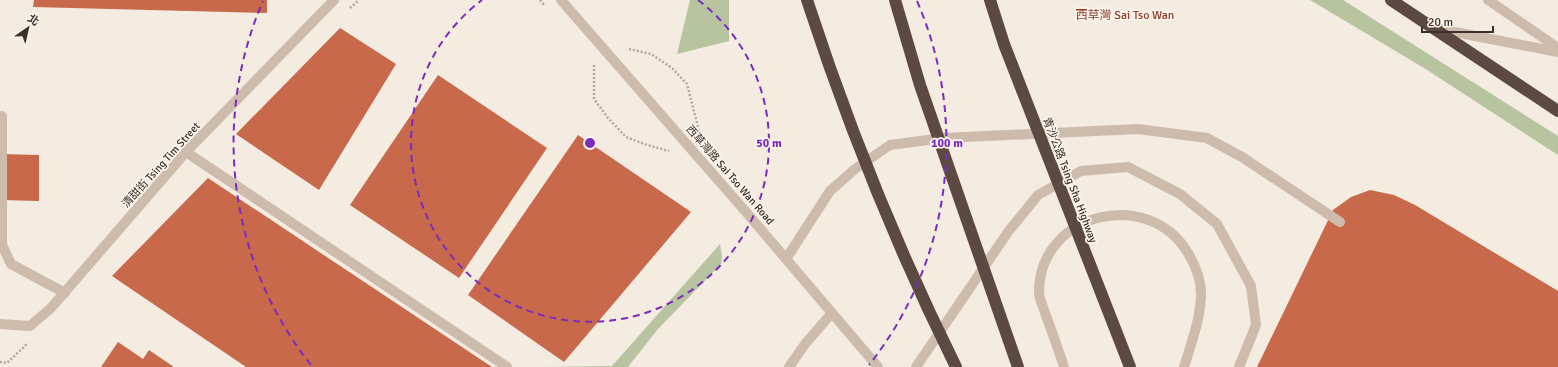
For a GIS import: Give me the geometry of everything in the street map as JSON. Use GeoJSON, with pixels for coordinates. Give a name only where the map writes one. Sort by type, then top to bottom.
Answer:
{"type":"FeatureCollection","features":[{"type":"Feature","properties":{"kind":"highway"},"geometry":{"type":"LineString","coordinates":[[807,0],[843,107],[866,166],[915,282],[956,367]]}},
{"type":"Feature","properties":{"kind":"highway"},"geometry":{"type":"LineString","coordinates":[[895,0],[920,85],[1018,367]]}},
{"type":"Feature","properties":{"kind":"highway","name":"青沙公路 Tsing Sha Highway"},"geometry":{"type":"LineString","coordinates":[[990,0],[1004,44],[1130,367]]}},
{"type":"Feature","properties":{"kind":"highway"},"geometry":{"type":"LineString","coordinates":[[1391,0],[1558,111]]}},
{"type":"Feature","properties":{"kind":"street","name":"清甜街 Tsing Tim Street"},"geometry":{"type":"LineString","coordinates":[[0,324],[30,326],[51,308],[186,152],[334,0]]}},
{"type":"Feature","properties":{"kind":"street","name":"西草灣路 Sai Tso Wan Road"},"geometry":{"type":"LineString","coordinates":[[561,0],[878,367]]}},
{"type":"Feature","properties":{"kind":"street"},"geometry":{"type":"LineString","coordinates":[[1488,0],[1558,48]]}},
{"type":"Feature","properties":{"kind":"street"},"geometry":{"type":"LineString","coordinates":[[1433,27],[1558,52]]}},
{"type":"Feature","properties":{"kind":"street"},"geometry":{"type":"LineString","coordinates":[[2,116],[2,245],[11,264],[65,293]]}},
{"type":"Feature","properties":{"kind":"street"},"geometry":{"type":"LineString","coordinates":[[786,259],[830,191],[854,169],[890,145],[943,138],[1138,129],[1208,138],[1242,157],[1340,222]]}},
{"type":"Feature","properties":{"kind":"street"},"geometry":{"type":"LineString","coordinates":[[186,152],[507,367]]}},
{"type":"Feature","properties":{"kind":"street"},"geometry":{"type":"LineString","coordinates":[[916,367],[1008,232],[1038,195],[1081,171],[1128,167],[1180,194],[1217,224],[1251,286],[1256,325],[1239,367]]}},
{"type":"Feature","properties":{"kind":"street"},"geometry":{"type":"LineString","coordinates":[[1064,367],[1039,294],[1040,278],[1046,262],[1054,247],[1065,235],[1079,225],[1094,218],[1110,214],[1127,214],[1144,218],[1159,224],[1173,234],[1184,246],[1193,261],[1199,276],[1201,293],[1195,330],[1184,367]]}},
{"type":"Feature","properties":{"kind":"street"},"geometry":{"type":"LineString","coordinates":[[789,367],[805,344],[832,313]]}},
{"type":"Feature","properties":{"kind":"path"},"geometry":{"type":"LineString","coordinates":[[540,0],[549,11]]}},
{"type":"Feature","properties":{"kind":"path"},"geometry":{"type":"LineString","coordinates":[[625,46],[630,50],[651,54],[672,68],[687,84],[700,134]]}},
{"type":"Feature","properties":{"kind":"path"},"geometry":{"type":"LineString","coordinates":[[591,61],[595,66],[594,99],[608,118],[626,137],[647,145],[675,152]]}},
{"type":"Feature","properties":{"kind":"green space"},"geometry":{"type":"Polygon","coordinates":[[[690,0],[729,0],[729,41],[677,54],[690,0]]]}},
{"type":"Feature","properties":{"kind":"green space"},"geometry":{"type":"Polygon","coordinates":[[[1310,0],[1343,0],[1558,136],[1558,155],[1424,68],[1310,0]]]}},
{"type":"Feature","properties":{"kind":"green space"},"geometry":{"type":"Polygon","coordinates":[[[720,244],[722,257],[721,264],[658,329],[628,367],[545,367],[612,366],[720,244]]]}},
{"type":"Feature","properties":{"kind":"building"},"geometry":{"type":"Polygon","coordinates":[[[34,0],[267,0],[267,13],[33,7],[34,0]]]}},
{"type":"Feature","properties":{"kind":"building"},"geometry":{"type":"Polygon","coordinates":[[[340,28],[396,64],[319,190],[236,134],[340,28]]]}},
{"type":"Feature","properties":{"kind":"building"},"geometry":{"type":"Polygon","coordinates":[[[438,75],[547,148],[459,278],[350,205],[438,75]]]}},
{"type":"Feature","properties":{"kind":"building"},"geometry":{"type":"Polygon","coordinates":[[[578,135],[691,212],[564,362],[468,295],[578,135]]]}},
{"type":"Feature","properties":{"kind":"building"},"geometry":{"type":"Polygon","coordinates":[[[0,154],[39,155],[39,201],[0,200],[0,154]]]}},
{"type":"Feature","properties":{"kind":"building"},"geometry":{"type":"Polygon","coordinates":[[[208,178],[492,367],[246,367],[112,276],[208,178]]]}},
{"type":"Feature","properties":{"kind":"building"},"geometry":{"type":"Polygon","coordinates":[[[1370,190],[1394,195],[1415,205],[1558,291],[1558,367],[1257,367],[1333,210],[1351,197],[1370,190]]]}},
{"type":"Feature","properties":{"kind":"building"},"geometry":{"type":"Polygon","coordinates":[[[118,342],[143,359],[149,350],[174,367],[101,367],[118,342]]]}},
{"type":"Feature","properties":{"kind":"district","name":"西草灣 Sai Tso Wan"},"geometry":{"type":"Point","coordinates":[1125,15]}}]}
